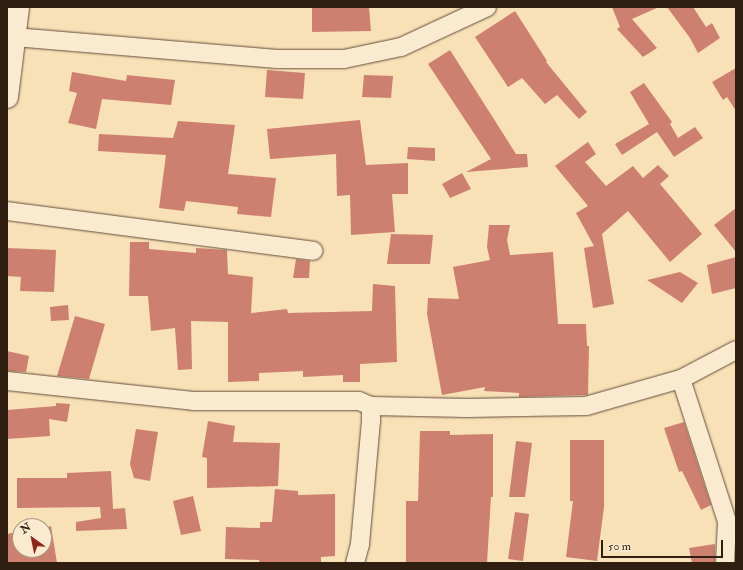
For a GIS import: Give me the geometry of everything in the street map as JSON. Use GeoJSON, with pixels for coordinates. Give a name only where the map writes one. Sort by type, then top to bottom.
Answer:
{"type":"FeatureCollection","features":[{"type":"Feature","properties":{"kind":"street"},"geometry":{"type":"LineString","coordinates":[[7,97],[18,7]]}},
{"type":"Feature","properties":{"kind":"street"},"geometry":{"type":"LineString","coordinates":[[14,37],[277,59],[344,59],[401,47],[487,7]]}},
{"type":"Feature","properties":{"kind":"street"},"geometry":{"type":"LineString","coordinates":[[7,211],[313,251]]}},
{"type":"Feature","properties":{"kind":"street"},"geometry":{"type":"LineString","coordinates":[[7,381],[193,402],[359,401],[370,406],[586,406],[681,378],[736,350]]}},
{"type":"Feature","properties":{"kind":"street"},"geometry":{"type":"LineString","coordinates":[[681,378],[727,521],[725,563]]}},
{"type":"Feature","properties":{"kind":"street"},"geometry":{"type":"LineString","coordinates":[[355,563],[360,536],[371,421],[370,406]]}},
{"type":"Feature","properties":{"kind":"building"},"geometry":{"type":"Polygon","coordinates":[[[312,7],[369,7],[371,31],[312,32],[312,7]]]}},
{"type":"Feature","properties":{"kind":"building"},"geometry":{"type":"Polygon","coordinates":[[[612,7],[659,7],[632,19],[657,48],[643,57],[617,29],[620,27],[612,7]]]}},
{"type":"Feature","properties":{"kind":"building"},"geometry":{"type":"Polygon","coordinates":[[[667,7],[693,7],[706,27],[712,23],[720,38],[698,53],[690,38],[667,7]]]}},
{"type":"Feature","properties":{"kind":"building"},"geometry":{"type":"Polygon","coordinates":[[[515,11],[547,61],[546,62],[587,112],[579,119],[557,95],[545,104],[522,78],[508,87],[475,37],[515,11]]]}},
{"type":"Feature","properties":{"kind":"building"},"geometry":{"type":"Polygon","coordinates":[[[450,50],[516,154],[527,154],[528,167],[466,172],[491,159],[428,64],[450,50]]]}},
{"type":"Feature","properties":{"kind":"building"},"geometry":{"type":"Polygon","coordinates":[[[736,68],[736,111],[727,97],[723,100],[712,82],[736,68]]]}},
{"type":"Feature","properties":{"kind":"building"},"geometry":{"type":"Polygon","coordinates":[[[267,70],[305,73],[303,99],[265,97],[267,70]]]}},
{"type":"Feature","properties":{"kind":"building"},"geometry":{"type":"Polygon","coordinates":[[[72,72],[126,81],[127,75],[175,80],[171,105],[102,99],[96,129],[68,123],[77,93],[69,91],[72,72]]]}},
{"type":"Feature","properties":{"kind":"building"},"geometry":{"type":"Polygon","coordinates":[[[364,75],[393,76],[391,98],[362,97],[364,75]]]}},
{"type":"Feature","properties":{"kind":"building"},"geometry":{"type":"Polygon","coordinates":[[[644,83],[672,122],[670,124],[678,138],[695,127],[703,138],[674,157],[657,132],[622,155],[615,144],[649,124],[630,92],[644,83]]]}},
{"type":"Feature","properties":{"kind":"building"},"geometry":{"type":"Polygon","coordinates":[[[360,120],[366,165],[408,163],[408,194],[392,194],[395,232],[351,235],[350,195],[337,196],[336,154],[270,159],[267,129],[360,120]]]}},
{"type":"Feature","properties":{"kind":"building"},"geometry":{"type":"Polygon","coordinates":[[[178,121],[235,125],[228,174],[276,178],[271,217],[237,214],[238,207],[186,201],[184,211],[159,208],[166,155],[98,151],[99,134],[173,138],[178,121]]]}},
{"type":"Feature","properties":{"kind":"building"},"geometry":{"type":"Polygon","coordinates":[[[588,142],[596,154],[585,162],[606,186],[633,166],[643,178],[658,165],[669,176],[660,184],[702,234],[670,262],[628,211],[602,234],[614,304],[593,308],[584,248],[594,246],[576,213],[588,206],[555,166],[588,142]]]}},
{"type":"Feature","properties":{"kind":"building"},"geometry":{"type":"Polygon","coordinates":[[[408,147],[435,148],[435,161],[407,159],[408,147]]]}},
{"type":"Feature","properties":{"kind":"building"},"geometry":{"type":"Polygon","coordinates":[[[462,173],[471,189],[450,198],[442,184],[462,173]]]}},
{"type":"Feature","properties":{"kind":"building"},"geometry":{"type":"Polygon","coordinates":[[[736,208],[736,252],[714,225],[736,208]]]}},
{"type":"Feature","properties":{"kind":"building"},"geometry":{"type":"Polygon","coordinates":[[[489,225],[510,225],[507,240],[510,255],[553,252],[558,324],[586,324],[587,346],[589,346],[588,395],[519,397],[519,393],[484,391],[485,387],[442,395],[427,314],[428,298],[459,299],[453,267],[490,260],[487,247],[489,225]]]}},
{"type":"Feature","properties":{"kind":"building"},"geometry":{"type":"Polygon","coordinates":[[[391,234],[433,235],[430,264],[387,264],[391,234]]]}},
{"type":"Feature","properties":{"kind":"building"},"geometry":{"type":"Polygon","coordinates":[[[130,242],[149,242],[149,249],[196,253],[196,248],[227,250],[228,274],[253,277],[251,313],[287,309],[288,313],[372,311],[373,284],[395,286],[397,362],[360,364],[360,382],[343,382],[343,375],[303,377],[303,371],[259,373],[259,381],[228,382],[228,322],[191,321],[192,369],[178,370],[175,328],[151,331],[148,296],[129,296],[130,242]]]}},
{"type":"Feature","properties":{"kind":"building"},"geometry":{"type":"Polygon","coordinates":[[[7,248],[56,250],[54,292],[20,291],[21,277],[7,276],[7,248]]]}},
{"type":"Feature","properties":{"kind":"building"},"geometry":{"type":"Polygon","coordinates":[[[736,257],[736,288],[712,294],[707,265],[736,257]]]}},
{"type":"Feature","properties":{"kind":"building"},"geometry":{"type":"Polygon","coordinates":[[[296,259],[310,261],[309,278],[293,278],[296,259]]]}},
{"type":"Feature","properties":{"kind":"building"},"geometry":{"type":"Polygon","coordinates":[[[680,272],[698,283],[682,303],[647,280],[680,272]]]}},
{"type":"Feature","properties":{"kind":"building"},"geometry":{"type":"Polygon","coordinates":[[[68,305],[69,320],[51,321],[50,307],[68,305]]]}},
{"type":"Feature","properties":{"kind":"building"},"geometry":{"type":"Polygon","coordinates":[[[75,316],[105,324],[89,379],[57,376],[75,316]]]}},
{"type":"Feature","properties":{"kind":"building"},"geometry":{"type":"Polygon","coordinates":[[[7,351],[29,356],[26,372],[7,371],[7,351]]]}},
{"type":"Feature","properties":{"kind":"building"},"geometry":{"type":"Polygon","coordinates":[[[56,403],[70,404],[67,422],[49,419],[50,436],[7,439],[7,410],[56,406],[56,403]]]}},
{"type":"Feature","properties":{"kind":"building"},"geometry":{"type":"Polygon","coordinates":[[[208,421],[235,426],[233,442],[280,443],[278,486],[207,488],[207,458],[202,457],[208,421]]]}},
{"type":"Feature","properties":{"kind":"building"},"geometry":{"type":"Polygon","coordinates":[[[684,422],[711,505],[701,510],[682,471],[679,472],[664,428],[684,422]]]}},
{"type":"Feature","properties":{"kind":"building"},"geometry":{"type":"Polygon","coordinates":[[[136,429],[158,432],[150,481],[134,478],[130,464],[136,429]]]}},
{"type":"Feature","properties":{"kind":"building"},"geometry":{"type":"Polygon","coordinates":[[[420,431],[450,431],[450,435],[493,434],[493,497],[491,497],[487,563],[406,562],[406,501],[418,501],[420,431]]]}},
{"type":"Feature","properties":{"kind":"building"},"geometry":{"type":"Polygon","coordinates":[[[570,440],[604,440],[604,507],[597,561],[566,557],[573,501],[570,501],[570,440]]]}},
{"type":"Feature","properties":{"kind":"building"},"geometry":{"type":"Polygon","coordinates":[[[516,441],[532,443],[525,497],[509,497],[516,441]]]}},
{"type":"Feature","properties":{"kind":"building"},"geometry":{"type":"Polygon","coordinates":[[[111,471],[113,509],[125,508],[127,529],[76,531],[76,522],[101,518],[100,507],[17,508],[17,478],[67,478],[67,473],[111,471]]]}},
{"type":"Feature","properties":{"kind":"building"},"geometry":{"type":"Polygon","coordinates":[[[275,489],[298,491],[298,495],[335,494],[335,556],[321,557],[321,563],[260,563],[259,560],[225,559],[226,527],[260,528],[260,522],[272,522],[275,489]]]}},
{"type":"Feature","properties":{"kind":"building"},"geometry":{"type":"Polygon","coordinates":[[[193,496],[201,531],[181,535],[173,501],[193,496]]]}},
{"type":"Feature","properties":{"kind":"building"},"geometry":{"type":"Polygon","coordinates":[[[515,512],[529,514],[523,561],[508,559],[515,512]]]}},
{"type":"Feature","properties":{"kind":"building"},"geometry":{"type":"Polygon","coordinates":[[[52,532],[57,563],[7,563],[7,534],[12,533],[12,558],[52,558],[52,532]]]}},
{"type":"Feature","properties":{"kind":"building"},"geometry":{"type":"Polygon","coordinates":[[[715,544],[715,563],[692,563],[689,548],[715,544]]]}}]}
